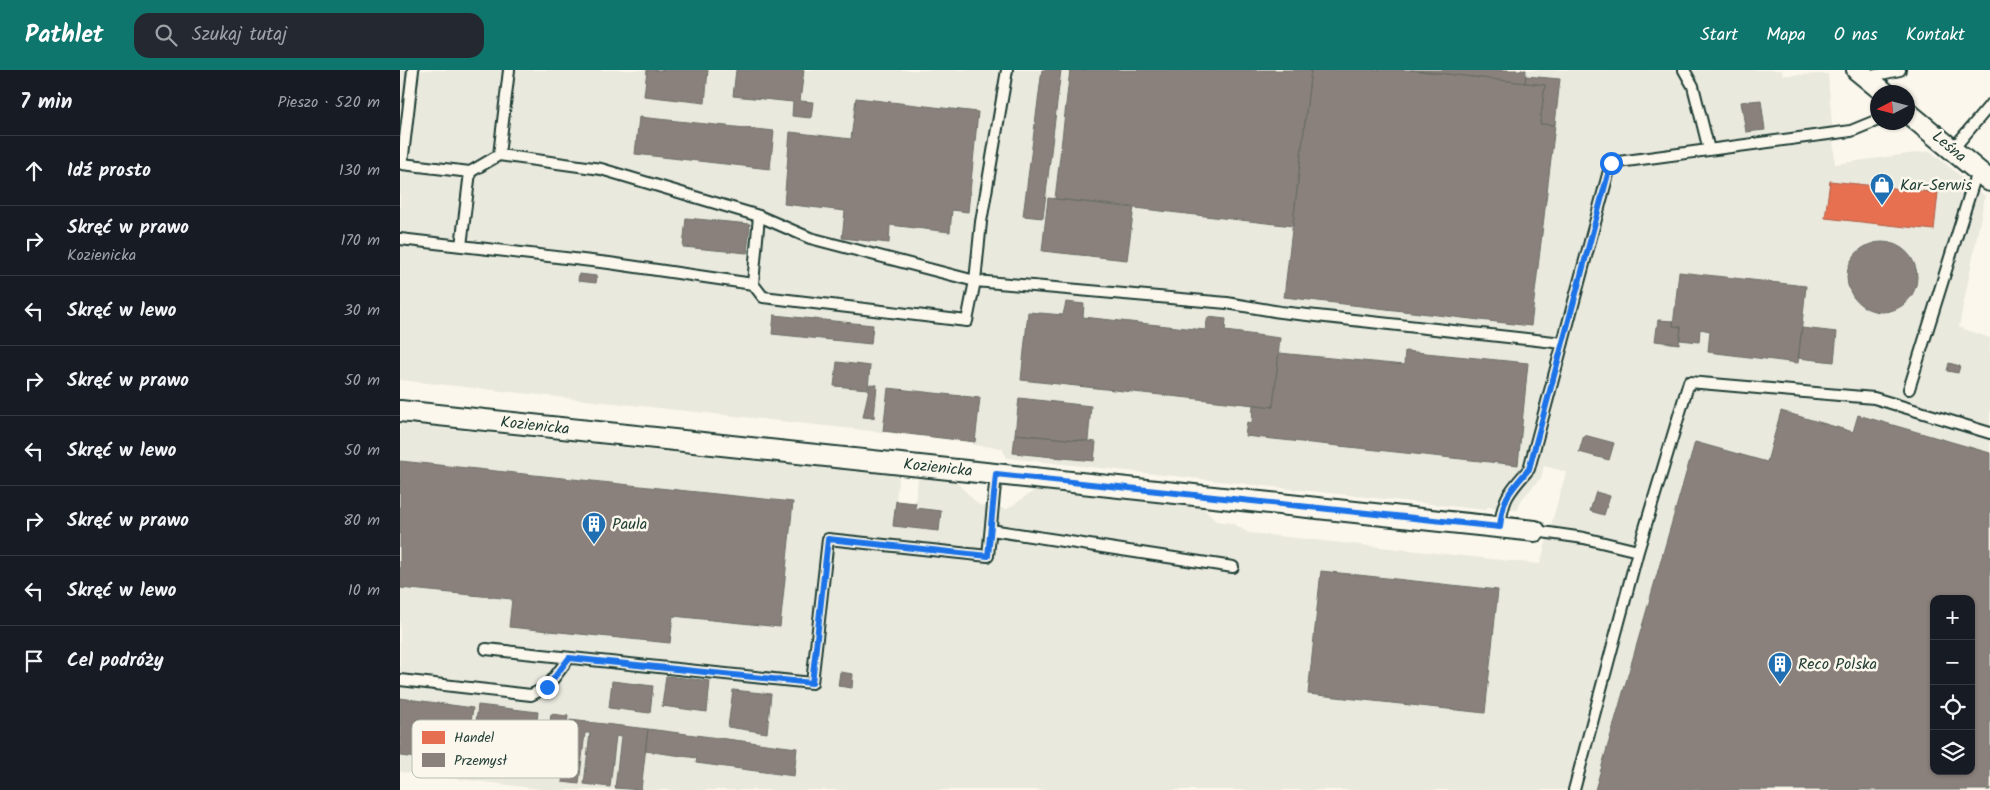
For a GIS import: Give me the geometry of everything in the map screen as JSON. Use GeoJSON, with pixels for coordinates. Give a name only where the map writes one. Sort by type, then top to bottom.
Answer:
{"type":"FeatureCollection","features":[{"type":"Feature","properties":{"kind":"street"},"geometry":{"type":"LineString","coordinates":[[1861,74],[1875,85]]}},
{"type":"Feature","properties":{"kind":"street","name":"Leśna"},"geometry":{"type":"LineString","coordinates":[[1915,118],[1984,176]]}},
{"type":"Feature","properties":{"kind":"street","name":"Kozienicka"},"geometry":{"type":"LineString","coordinates":[[400,412],[1535,531]]}},
{"type":"Feature","properties":{"kind":"lane"},"geometry":{"type":"LineString","coordinates":[[413,70],[402,164],[470,172],[499,156],[601,168],[759,216],[810,238],[975,281],[1228,302],[1280,312],[1562,343]]}},
{"type":"Feature","properties":{"kind":"lane"},"geometry":{"type":"LineString","coordinates":[[499,156],[510,70]]}},
{"type":"Feature","properties":{"kind":"lane"},"geometry":{"type":"LineString","coordinates":[[759,216],[753,284],[763,297],[967,321],[975,281],[981,222],[1007,70]]}},
{"type":"Feature","properties":{"kind":"lane"},"geometry":{"type":"LineString","coordinates":[[1684,70],[1693,86],[1709,150]]}},
{"type":"Feature","properties":{"kind":"lane"},"geometry":{"type":"LineString","coordinates":[[1861,74],[1900,70]]}},
{"type":"Feature","properties":{"kind":"lane"},"geometry":{"type":"LineString","coordinates":[[1952,150],[1990,105]]}},
{"type":"Feature","properties":{"kind":"lane"},"geometry":{"type":"LineString","coordinates":[[1500,527],[1502,508],[1506,495],[1529,469],[1611,163],[1851,131],[1870,123]]}},
{"type":"Feature","properties":{"kind":"lane"},"geometry":{"type":"LineString","coordinates":[[461,246],[470,172]]}},
{"type":"Feature","properties":{"kind":"lane"},"geometry":{"type":"LineString","coordinates":[[1909,389],[1984,176]]}},
{"type":"Feature","properties":{"kind":"lane"},"geometry":{"type":"LineString","coordinates":[[400,239],[753,284]]}},
{"type":"Feature","properties":{"kind":"lane"},"geometry":{"type":"LineString","coordinates":[[1574,790],[1638,551],[1689,382],[1874,398],[1990,433]]}},
{"type":"Feature","properties":{"kind":"lane"},"geometry":{"type":"LineString","coordinates":[[486,649],[812,683],[828,539],[988,556],[996,474]]}},
{"type":"Feature","properties":{"kind":"lane"},"geometry":{"type":"LineString","coordinates":[[991,530],[1233,567]]}},
{"type":"Feature","properties":{"kind":"lane"},"geometry":{"type":"LineString","coordinates":[[1535,531],[1584,538],[1638,551]]}},
{"type":"Feature","properties":{"kind":"lane"},"geometry":{"type":"LineString","coordinates":[[400,680],[531,695],[547,687],[569,658]]}},
{"type":"Feature","properties":{"kind":"shaded area"},"geometry":{"type":"Polygon","coordinates":[[[400,70],[1782,70],[1783,75],[1828,74],[1835,164],[1930,151],[1985,196],[1959,327],[1990,338],[1990,790],[548,790],[449,778],[578,778],[578,720],[412,720],[412,773],[400,772],[400,424],[899,476],[896,501],[915,503],[918,478],[956,482],[979,505],[1007,509],[1035,490],[1203,508],[1216,521],[1232,523],[1249,533],[1540,564],[1566,472],[1544,466],[1541,478],[1521,500],[1518,510],[1487,507],[1486,510],[1007,458],[1002,448],[973,445],[973,442],[400,380],[400,70]]]}},
{"type":"Feature","properties":{"kind":"building: Handel","name":"Kar-Serwis"},"geometry":{"type":"Polygon","coordinates":[[[1830,181],[1938,193],[1934,230],[1825,218],[1830,181]]]}},
{"type":"Feature","properties":{"kind":"building: Przemysł"},"geometry":{"type":"Polygon","coordinates":[[[647,70],[708,70],[705,103],[644,96],[647,70]]]}},
{"type":"Feature","properties":{"kind":"building: Przemysł"},"geometry":{"type":"Polygon","coordinates":[[[736,70],[804,70],[800,101],[813,102],[811,118],[792,116],[793,102],[733,96],[736,70]]]}},
{"type":"Feature","properties":{"kind":"building: Przemysł"},"geometry":{"type":"Polygon","coordinates":[[[1042,70],[1061,70],[1043,218],[1023,216],[1042,70]]]}},
{"type":"Feature","properties":{"kind":"building: Przemysł"},"geometry":{"type":"Polygon","coordinates":[[[1070,70],[1311,70],[1293,226],[1055,199],[1070,70]]]}},
{"type":"Feature","properties":{"kind":"building: Przemysł"},"geometry":{"type":"Polygon","coordinates":[[[1311,70],[1411,70],[1545,85],[1540,124],[1555,125],[1531,326],[1284,297],[1311,70]]]}},
{"type":"Feature","properties":{"kind":"building: Przemysł"},"geometry":{"type":"Polygon","coordinates":[[[1411,70],[1526,70],[1525,83],[1411,70]]]}},
{"type":"Feature","properties":{"kind":"building: Przemysł"},"geometry":{"type":"Polygon","coordinates":[[[1526,76],[1560,79],[1555,125],[1540,124],[1545,85],[1525,83],[1526,76]]]}},
{"type":"Feature","properties":{"kind":"building: Przemysł"},"geometry":{"type":"Polygon","coordinates":[[[856,98],[978,112],[968,212],[952,210],[950,232],[890,225],[889,243],[842,238],[845,211],[784,204],[790,132],[851,139],[856,98]]]}},
{"type":"Feature","properties":{"kind":"building: Przemysł"},"geometry":{"type":"Polygon","coordinates":[[[1761,100],[1765,130],[1746,132],[1741,102],[1761,100]]]}},
{"type":"Feature","properties":{"kind":"building: Przemysł"},"geometry":{"type":"Polygon","coordinates":[[[639,117],[774,131],[770,169],[635,154],[639,117]]]}},
{"type":"Feature","properties":{"kind":"building: Przemysł"},"geometry":{"type":"Polygon","coordinates":[[[1048,198],[1134,207],[1127,260],[1042,251],[1048,198]]]}},
{"type":"Feature","properties":{"kind":"building: Przemysł"},"geometry":{"type":"Polygon","coordinates":[[[686,218],[750,224],[747,253],[683,247],[686,218]]]}},
{"type":"Feature","properties":{"kind":"building: Przemysł"},"geometry":{"type":"Polygon","coordinates":[[[1882,242],[1895,245],[1907,252],[1914,264],[1917,277],[1914,290],[1907,302],[1895,309],[1882,312],[1869,309],[1857,302],[1850,290],[1847,277],[1850,264],[1857,252],[1869,245],[1882,242]]]}},
{"type":"Feature","properties":{"kind":"building: Przemysł"},"geometry":{"type":"Polygon","coordinates":[[[1679,272],[1806,286],[1798,363],[1708,352],[1710,331],[1700,329],[1699,342],[1680,340],[1681,327],[1673,326],[1679,272]]]}},
{"type":"Feature","properties":{"kind":"building: Przemysł"},"geometry":{"type":"Polygon","coordinates":[[[579,274],[597,276],[596,283],[578,281],[579,274]]]}},
{"type":"Feature","properties":{"kind":"building: Przemysł"},"geometry":{"type":"Polygon","coordinates":[[[1066,302],[1084,304],[1083,317],[1205,330],[1208,317],[1226,319],[1225,331],[1280,338],[1273,407],[1021,380],[1028,312],[1063,315],[1066,302]]]}},
{"type":"Feature","properties":{"kind":"building: Przemysł"},"geometry":{"type":"Polygon","coordinates":[[[774,315],[873,325],[871,344],[772,334],[774,315]]]}},
{"type":"Feature","properties":{"kind":"building: Przemysł"},"geometry":{"type":"Polygon","coordinates":[[[1658,320],[1673,321],[1673,326],[1681,327],[1679,344],[1655,341],[1658,320]]]}},
{"type":"Feature","properties":{"kind":"building: Przemysł"},"geometry":{"type":"Polygon","coordinates":[[[1802,328],[1837,332],[1834,362],[1798,358],[1802,328]]]}},
{"type":"Feature","properties":{"kind":"building: Przemysł"},"geometry":{"type":"Polygon","coordinates":[[[1405,351],[1528,363],[1518,465],[1245,436],[1247,422],[1252,423],[1253,404],[1273,407],[1279,353],[1404,365],[1405,351]]]}},
{"type":"Feature","properties":{"kind":"building: Przemysł"},"geometry":{"type":"Polygon","coordinates":[[[837,362],[870,366],[868,389],[834,386],[837,362]]]}},
{"type":"Feature","properties":{"kind":"building: Przemysł"},"geometry":{"type":"Polygon","coordinates":[[[1949,363],[1960,366],[1958,373],[1947,371],[1949,363]]]}},
{"type":"Feature","properties":{"kind":"building: Przemysł"},"geometry":{"type":"Polygon","coordinates":[[[870,384],[877,385],[874,418],[863,417],[870,384]]]}},
{"type":"Feature","properties":{"kind":"building: Przemysł"},"geometry":{"type":"Polygon","coordinates":[[[888,388],[980,398],[975,442],[883,431],[888,388]]]}},
{"type":"Feature","properties":{"kind":"building: Przemysł"},"geometry":{"type":"Polygon","coordinates":[[[1019,398],[1091,406],[1088,441],[1015,434],[1019,398]]]}},
{"type":"Feature","properties":{"kind":"building: Przemysł","name":"Reco Polska"},"geometry":{"type":"Polygon","coordinates":[[[1781,411],[1853,432],[1858,415],[1990,453],[1990,790],[1595,790],[1695,442],[1767,462],[1781,411]]]}},
{"type":"Feature","properties":{"kind":"building: Przemysł"},"geometry":{"type":"Polygon","coordinates":[[[1015,434],[1096,442],[1094,461],[1013,453],[1015,434]]]}},
{"type":"Feature","properties":{"kind":"building: Przemysł"},"geometry":{"type":"Polygon","coordinates":[[[1584,435],[1614,443],[1609,460],[1579,452],[1584,435]]]}},
{"type":"Feature","properties":{"kind":"building: Przemysł","name":"Paula"},"geometry":{"type":"Polygon","coordinates":[[[400,461],[793,502],[780,627],[673,616],[670,643],[509,627],[512,599],[400,588],[400,461]]]}},
{"type":"Feature","properties":{"kind":"building: Przemysł"},"geometry":{"type":"Polygon","coordinates":[[[1596,492],[1610,496],[1604,515],[1590,511],[1596,492]]]}},
{"type":"Feature","properties":{"kind":"building: Przemysł"},"geometry":{"type":"Polygon","coordinates":[[[896,501],[916,503],[915,508],[941,511],[939,531],[893,526],[896,501]]]}},
{"type":"Feature","properties":{"kind":"building: Przemysł"},"geometry":{"type":"Polygon","coordinates":[[[1321,571],[1498,590],[1485,713],[1308,694],[1321,571]]]}},
{"type":"Feature","properties":{"kind":"building: Przemysł"},"geometry":{"type":"Polygon","coordinates":[[[840,672],[853,674],[852,688],[838,686],[840,672]]]}},
{"type":"Feature","properties":{"kind":"building: Przemysł"},"geometry":{"type":"Polygon","coordinates":[[[666,676],[710,681],[707,712],[662,706],[666,676]]]}},
{"type":"Feature","properties":{"kind":"building: Przemysł"},"geometry":{"type":"Polygon","coordinates":[[[612,681],[653,686],[650,713],[609,708],[612,681]]]}},
{"type":"Feature","properties":{"kind":"building: Przemysł"},"geometry":{"type":"Polygon","coordinates":[[[733,690],[771,694],[767,733],[728,727],[733,690]]]}},
{"type":"Feature","properties":{"kind":"building: Przemysł"},"geometry":{"type":"Polygon","coordinates":[[[400,698],[473,708],[471,720],[412,720],[412,757],[400,756],[400,698]]]}},
{"type":"Feature","properties":{"kind":"building: Przemysł"},"geometry":{"type":"Polygon","coordinates":[[[478,705],[538,712],[537,720],[476,720],[478,705]]]}},
{"type":"Feature","properties":{"kind":"building: Przemysł"},"geometry":{"type":"Polygon","coordinates":[[[551,714],[568,716],[568,720],[550,720],[551,714]]]}},
{"type":"Feature","properties":{"kind":"building: Przemysł"},"geometry":{"type":"Polygon","coordinates":[[[578,721],[648,729],[641,790],[615,788],[621,737],[616,736],[610,787],[584,784],[590,733],[585,733],[579,784],[562,782],[563,778],[578,778],[578,721]]]}},
{"type":"Feature","properties":{"kind":"building: Przemysł"},"geometry":{"type":"Polygon","coordinates":[[[648,729],[797,748],[794,776],[696,763],[697,758],[645,751],[648,729]]]}},
{"type":"Feature","properties":{"kind":"place","name":"Kar-Serwis"},"geometry":{"type":"Point","coordinates":[1882,206]}},
{"type":"Feature","properties":{"kind":"place","name":"Paula"},"geometry":{"type":"Point","coordinates":[594,545]}},
{"type":"Feature","properties":{"kind":"place","name":"Reco Polska"},"geometry":{"type":"Point","coordinates":[1780,685]}},
{"type":"Feature","properties":{"kind":"route"},"geometry":{"type":"LineString","coordinates":[[547,687],[569,658],[812,683],[828,539],[988,556],[996,474],[1500,527],[1502,508],[1506,495],[1529,469],[1611,163]]}}]}
